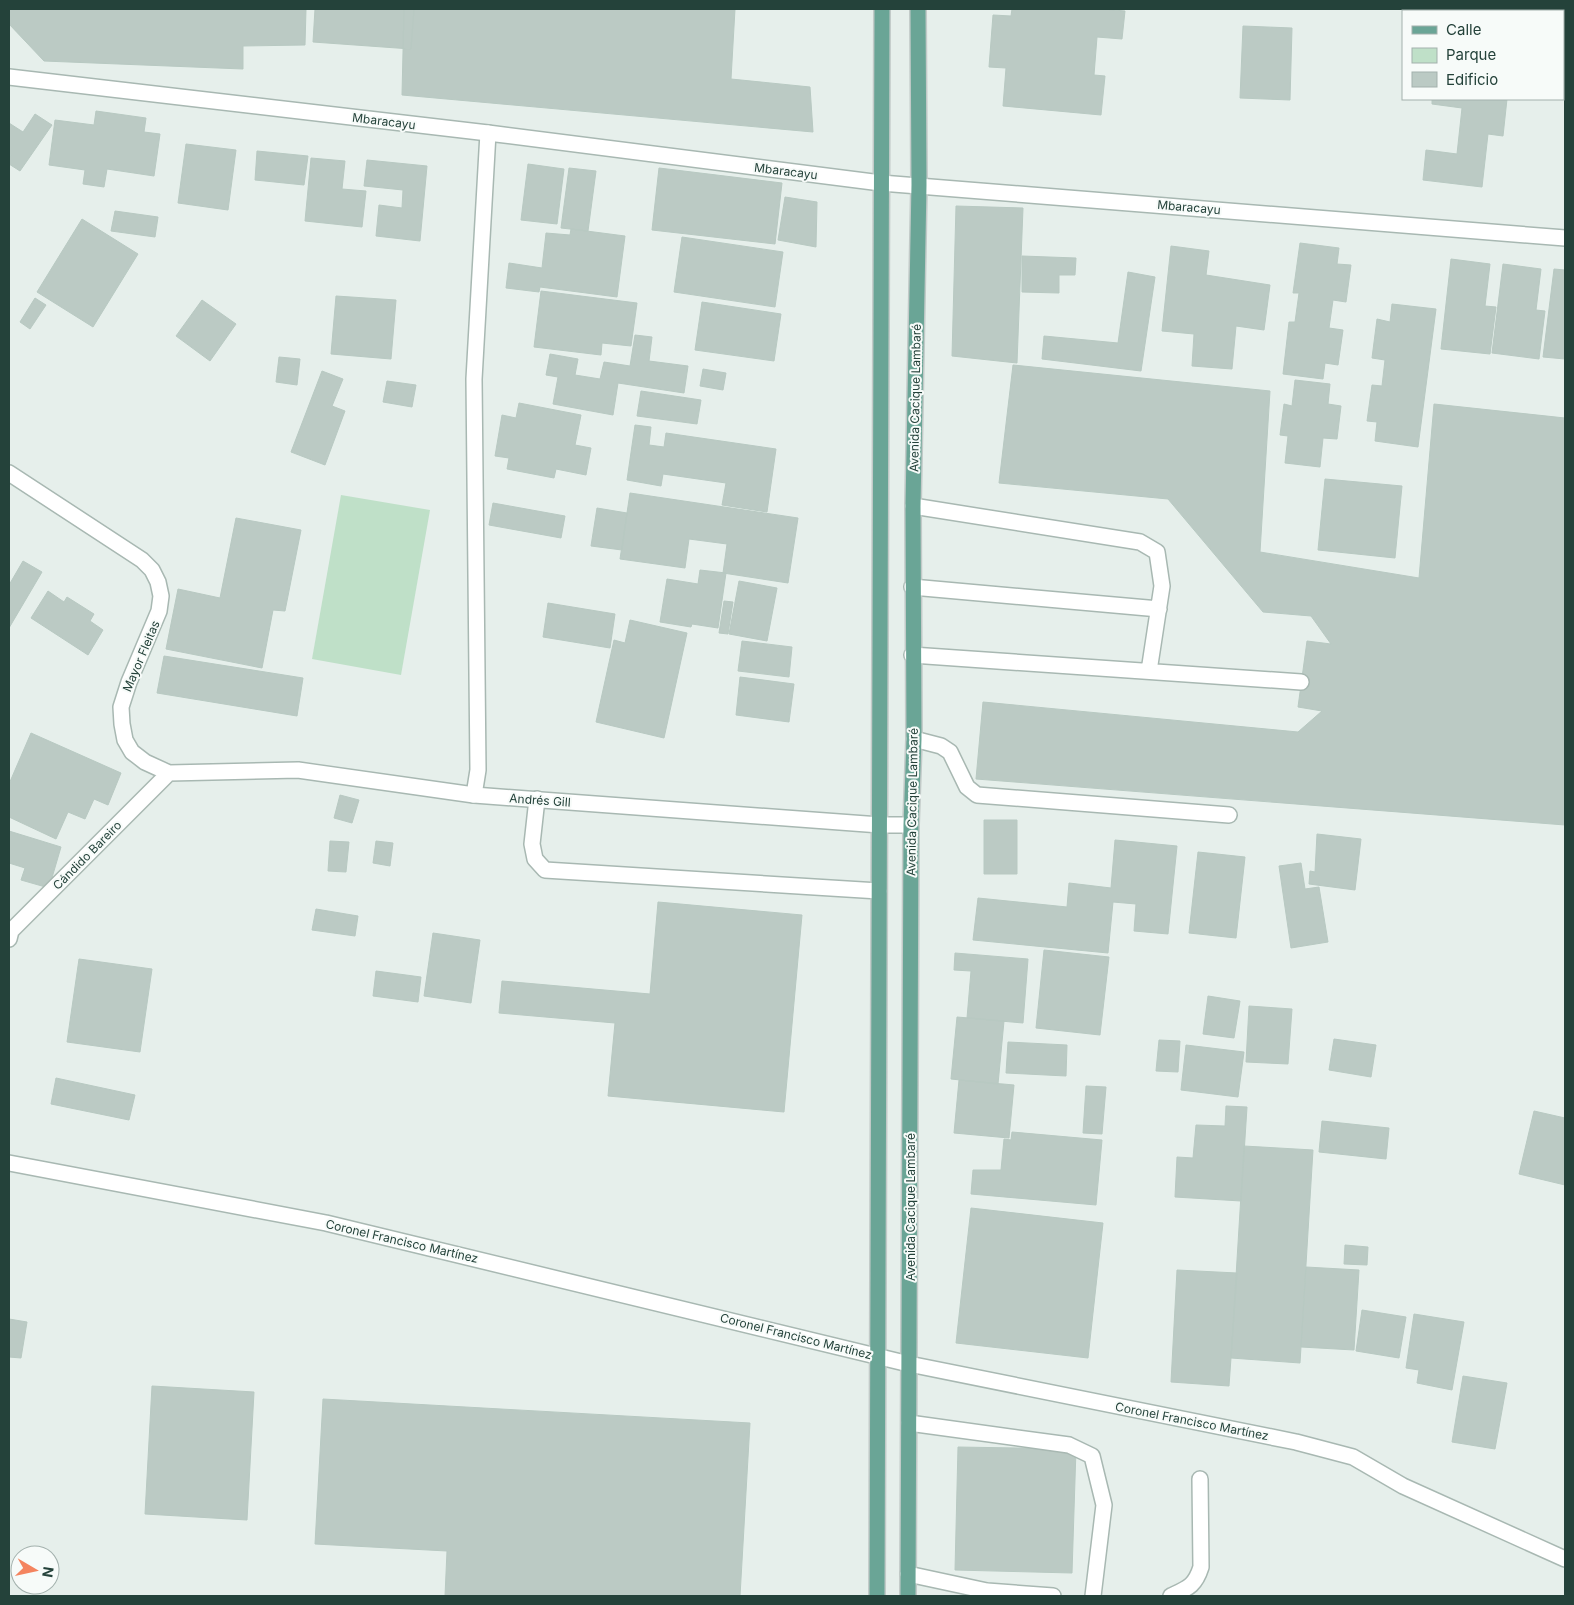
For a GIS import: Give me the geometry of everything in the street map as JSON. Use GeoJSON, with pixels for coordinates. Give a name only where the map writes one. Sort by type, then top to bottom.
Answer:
{"type":"FeatureCollection","features":[{"type":"Feature","properties":{"kind":"main road"},"geometry":{"type":"LineString","coordinates":[[877,1596],[882,9]]}},
{"type":"Feature","properties":{"kind":"main road","name":"Avenida Cacique Lambaré"},"geometry":{"type":"LineString","coordinates":[[908,1596],[914,739],[912,587],[919,185],[918,9]]}},
{"type":"Feature","properties":{"kind":"street","name":"Mbaracayu"},"geometry":{"type":"LineString","coordinates":[[9,76],[881,182],[1565,238]]}},
{"type":"Feature","properties":{"kind":"street"},"geometry":{"type":"LineString","coordinates":[[474,795],[478,770],[474,379],[488,134]]}},
{"type":"Feature","properties":{"kind":"street","name":"Mayor Fleitas"},"geometry":{"type":"LineString","coordinates":[[9,473],[142,560],[152,570],[158,582],[161,596],[159,611],[128,682],[121,707],[122,724],[125,740],[132,752],[145,762],[169,773]]}},
{"type":"Feature","properties":{"kind":"street"},"geometry":{"type":"LineString","coordinates":[[913,506],[1140,542],[1156,552],[1162,586],[1149,671]]}},
{"type":"Feature","properties":{"kind":"street"},"geometry":{"type":"LineString","coordinates":[[912,587],[1158,609]]}},
{"type":"Feature","properties":{"kind":"street"},"geometry":{"type":"LineString","coordinates":[[912,655],[1301,682]]}},
{"type":"Feature","properties":{"kind":"street"},"geometry":{"type":"LineString","coordinates":[[914,739],[941,746],[950,752],[958,764],[967,787],[977,795],[1229,816]]}},
{"type":"Feature","properties":{"kind":"street","name":"Andrés Gill"},"geometry":{"type":"LineString","coordinates":[[169,773],[298,770],[474,795],[880,825],[912,825]]}},
{"type":"Feature","properties":{"kind":"street","name":"Cándido Bareiro"},"geometry":{"type":"LineString","coordinates":[[9,933],[169,773]]}},
{"type":"Feature","properties":{"kind":"street"},"geometry":{"type":"LineString","coordinates":[[537,800],[532,844],[535,859],[546,870],[879,891]]}},
{"type":"Feature","properties":{"kind":"street","name":"Coronel Francisco Martínez"},"geometry":{"type":"LineString","coordinates":[[9,1163],[326,1223],[909,1364],[1296,1442],[1353,1457],[1403,1486],[1565,1559]]}},
{"type":"Feature","properties":{"kind":"street"},"geometry":{"type":"LineString","coordinates":[[909,1423],[1068,1445],[1092,1456],[1104,1505],[1093,1596]]}},
{"type":"Feature","properties":{"kind":"street"},"geometry":{"type":"LineString","coordinates":[[1171,1596],[1189,1588],[1197,1579],[1201,1567],[1200,1478]]}},
{"type":"Feature","properties":{"kind":"street"},"geometry":{"type":"LineString","coordinates":[[908,1574],[986,1591],[1053,1596]]}},
{"type":"Feature","properties":{"kind":"green space"},"geometry":{"type":"Polygon","coordinates":[[[341,495],[430,510],[401,675],[312,659],[341,495]]]}},
{"type":"Feature","properties":{"kind":"building"},"geometry":{"type":"Polygon","coordinates":[[[9,9],[306,9],[305,45],[243,46],[243,69],[44,61],[9,24],[9,9]]]}},
{"type":"Feature","properties":{"kind":"building"},"geometry":{"type":"Polygon","coordinates":[[[315,9],[414,9],[411,49],[313,42],[315,9]]]}},
{"type":"Feature","properties":{"kind":"building"},"geometry":{"type":"Polygon","coordinates":[[[404,9],[735,9],[731,79],[810,87],[813,132],[402,95],[404,9]]]}},
{"type":"Feature","properties":{"kind":"building"},"geometry":{"type":"Polygon","coordinates":[[[1012,9],[1103,9],[1125,11],[1122,39],[1097,37],[1094,75],[1105,76],[1101,115],[1003,106],[1006,68],[989,67],[993,15],[1011,16],[1012,9]]]}},
{"type":"Feature","properties":{"kind":"building"},"geometry":{"type":"Polygon","coordinates":[[[1444,9],[1502,9],[1502,10],[1444,9]]]}},
{"type":"Feature","properties":{"kind":"building"},"geometry":{"type":"Polygon","coordinates":[[[1243,26],[1292,28],[1290,100],[1240,98],[1243,26]]]}},
{"type":"Feature","properties":{"kind":"building"},"geometry":{"type":"Polygon","coordinates":[[[1432,100],[1507,100],[1503,136],[1488,134],[1482,187],[1423,180],[1426,150],[1457,154],[1462,108],[1432,104],[1432,100]]]}},
{"type":"Feature","properties":{"kind":"building"},"geometry":{"type":"Polygon","coordinates":[[[96,111],[146,118],[144,132],[160,134],[154,176],[107,169],[104,187],[83,184],[85,170],[49,165],[55,120],[94,125],[96,111]]]}},
{"type":"Feature","properties":{"kind":"building"},"geometry":{"type":"Polygon","coordinates":[[[35,114],[52,125],[20,171],[9,164],[11,155],[9,154],[9,123],[23,132],[35,114]]]}},
{"type":"Feature","properties":{"kind":"building"},"geometry":{"type":"Polygon","coordinates":[[[186,144],[236,150],[228,210],[178,203],[186,144]]]}},
{"type":"Feature","properties":{"kind":"building"},"geometry":{"type":"Polygon","coordinates":[[[257,151],[308,156],[304,185],[255,180],[257,151]]]}},
{"type":"Feature","properties":{"kind":"building"},"geometry":{"type":"Polygon","coordinates":[[[311,158],[345,161],[342,189],[366,191],[362,227],[305,221],[311,158]]]}},
{"type":"Feature","properties":{"kind":"building"},"geometry":{"type":"Polygon","coordinates":[[[367,160],[427,166],[420,241],[376,236],[379,205],[402,208],[403,190],[364,186],[367,160]]]}},
{"type":"Feature","properties":{"kind":"building"},"geometry":{"type":"Polygon","coordinates":[[[528,164],[564,169],[557,224],[521,220],[528,164]]]}},
{"type":"Feature","properties":{"kind":"building"},"geometry":{"type":"Polygon","coordinates":[[[569,168],[596,171],[588,231],[561,228],[569,168]]]}},
{"type":"Feature","properties":{"kind":"building"},"geometry":{"type":"Polygon","coordinates":[[[659,168],[782,183],[775,244],[652,230],[659,168]]]}},
{"type":"Feature","properties":{"kind":"building"},"geometry":{"type":"Polygon","coordinates":[[[785,197],[817,202],[816,247],[778,240],[785,197]]]}},
{"type":"Feature","properties":{"kind":"building"},"geometry":{"type":"Polygon","coordinates":[[[956,206],[1023,208],[1017,363],[952,356],[956,206]]]}},
{"type":"Feature","properties":{"kind":"building"},"geometry":{"type":"Polygon","coordinates":[[[115,211],[158,217],[155,237],[111,231],[115,211]]]}},
{"type":"Feature","properties":{"kind":"building"},"geometry":{"type":"Polygon","coordinates":[[[82,219],[138,254],[93,327],[37,292],[82,219]]]}},
{"type":"Feature","properties":{"kind":"building"},"geometry":{"type":"Polygon","coordinates":[[[571,229],[625,236],[617,297],[540,287],[539,292],[506,288],[509,263],[542,268],[546,233],[570,235],[571,229]]]}},
{"type":"Feature","properties":{"kind":"building"},"geometry":{"type":"Polygon","coordinates":[[[682,237],[783,252],[775,307],[674,292],[682,237]]]}},
{"type":"Feature","properties":{"kind":"building"},"geometry":{"type":"Polygon","coordinates":[[[1300,243],[1339,248],[1337,264],[1351,265],[1346,302],[1333,300],[1329,328],[1343,330],[1338,365],[1325,363],[1323,379],[1283,374],[1289,322],[1295,322],[1299,293],[1293,293],[1300,243]]]}},
{"type":"Feature","properties":{"kind":"building"},"geometry":{"type":"Polygon","coordinates":[[[1171,246],[1209,251],[1206,275],[1270,285],[1264,330],[1236,326],[1232,369],[1192,366],[1194,334],[1162,331],[1171,246]]]}},
{"type":"Feature","properties":{"kind":"building"},"geometry":{"type":"Polygon","coordinates":[[[1022,256],[1076,258],[1075,275],[1059,275],[1059,293],[1022,292],[1022,256]]]}},
{"type":"Feature","properties":{"kind":"building"},"geometry":{"type":"Polygon","coordinates":[[[1451,259],[1490,264],[1485,306],[1496,307],[1490,354],[1441,349],[1451,259]]]}},
{"type":"Feature","properties":{"kind":"building"},"geometry":{"type":"Polygon","coordinates":[[[1503,264],[1541,269],[1536,310],[1545,311],[1539,359],[1492,353],[1503,264]]]}},
{"type":"Feature","properties":{"kind":"building"},"geometry":{"type":"Polygon","coordinates":[[[1554,269],[1565,270],[1565,359],[1543,357],[1554,269]]]}},
{"type":"Feature","properties":{"kind":"building"},"geometry":{"type":"Polygon","coordinates":[[[1128,272],[1155,277],[1141,371],[1042,359],[1044,336],[1118,343],[1128,272]]]}},
{"type":"Feature","properties":{"kind":"building"},"geometry":{"type":"Polygon","coordinates":[[[541,291],[637,303],[631,346],[602,343],[601,355],[534,347],[541,291]]]}},
{"type":"Feature","properties":{"kind":"building"},"geometry":{"type":"Polygon","coordinates":[[[336,296],[396,300],[391,359],[331,354],[336,296]]]}},
{"type":"Feature","properties":{"kind":"building"},"geometry":{"type":"Polygon","coordinates":[[[35,298],[46,305],[30,329],[20,322],[35,298]]]}},
{"type":"Feature","properties":{"kind":"building"},"geometry":{"type":"Polygon","coordinates":[[[202,300],[236,324],[210,361],[176,336],[202,300]]]}},
{"type":"Feature","properties":{"kind":"building"},"geometry":{"type":"Polygon","coordinates":[[[702,302],[781,314],[774,361],[695,350],[702,302]]]}},
{"type":"Feature","properties":{"kind":"building"},"geometry":{"type":"Polygon","coordinates":[[[1392,304],[1436,309],[1418,447],[1375,441],[1377,422],[1367,421],[1372,385],[1382,386],[1385,360],[1372,358],[1377,319],[1390,322],[1392,304]]]}},
{"type":"Feature","properties":{"kind":"building"},"geometry":{"type":"Polygon","coordinates":[[[635,335],[652,337],[649,361],[688,366],[684,393],[618,383],[613,415],[553,404],[558,377],[546,375],[550,354],[578,359],[575,375],[600,379],[604,362],[630,366],[635,335]]]}},
{"type":"Feature","properties":{"kind":"building"},"geometry":{"type":"Polygon","coordinates":[[[279,357],[300,359],[297,385],[276,382],[279,357]]]}},
{"type":"Feature","properties":{"kind":"building"},"geometry":{"type":"Polygon","coordinates":[[[1013,365],[1270,391],[1260,552],[1419,578],[1434,404],[1565,418],[1565,825],[976,779],[983,702],[1298,732],[1322,711],[1298,707],[1307,641],[1331,644],[1311,616],[1263,612],[1168,499],[999,483],[1013,365]]]}},
{"type":"Feature","properties":{"kind":"building"},"geometry":{"type":"Polygon","coordinates":[[[703,369],[726,373],[723,390],[700,386],[703,369]]]}},
{"type":"Feature","properties":{"kind":"building"},"geometry":{"type":"Polygon","coordinates":[[[322,371],[343,379],[332,406],[345,411],[325,465],[291,452],[322,371]]]}},
{"type":"Feature","properties":{"kind":"building"},"geometry":{"type":"Polygon","coordinates":[[[1295,380],[1330,384],[1328,404],[1341,406],[1337,439],[1323,438],[1320,467],[1285,463],[1288,436],[1280,435],[1284,404],[1292,406],[1295,380]]]}},
{"type":"Feature","properties":{"kind":"building"},"geometry":{"type":"Polygon","coordinates":[[[387,381],[416,385],[412,407],[383,402],[387,381]]]}},
{"type":"Feature","properties":{"kind":"building"},"geometry":{"type":"Polygon","coordinates":[[[641,391],[701,400],[697,424],[637,416],[641,391]]]}},
{"type":"Feature","properties":{"kind":"building"},"geometry":{"type":"Polygon","coordinates":[[[519,403],[581,415],[575,445],[591,448],[586,475],[556,469],[554,478],[507,469],[509,458],[495,456],[502,415],[516,418],[519,403]]]}},
{"type":"Feature","properties":{"kind":"building"},"geometry":{"type":"Polygon","coordinates":[[[635,425],[651,427],[649,445],[664,447],[666,433],[776,449],[767,512],[722,505],[726,483],[663,474],[661,486],[627,480],[635,425]]]}},
{"type":"Feature","properties":{"kind":"building"},"geometry":{"type":"Polygon","coordinates":[[[1325,479],[1402,486],[1395,558],[1318,550],[1325,479]]]}},
{"type":"Feature","properties":{"kind":"building"},"geometry":{"type":"Polygon","coordinates":[[[630,493],[798,518],[788,583],[723,573],[727,544],[689,539],[685,568],[620,559],[630,493]]]}},
{"type":"Feature","properties":{"kind":"building"},"geometry":{"type":"Polygon","coordinates":[[[493,503],[565,516],[561,538],[489,525],[493,503]]]}},
{"type":"Feature","properties":{"kind":"building"},"geometry":{"type":"Polygon","coordinates":[[[597,508],[627,513],[622,550],[591,546],[597,508]]]}},
{"type":"Feature","properties":{"kind":"building"},"geometry":{"type":"Polygon","coordinates":[[[236,518],[301,530],[285,611],[273,610],[262,668],[166,649],[178,589],[220,598],[236,518]]]}},
{"type":"Feature","properties":{"kind":"building"},"geometry":{"type":"Polygon","coordinates":[[[23,561],[42,572],[9,628],[9,585],[23,561]]]}},
{"type":"Feature","properties":{"kind":"building"},"geometry":{"type":"Polygon","coordinates":[[[700,570],[726,573],[718,628],[692,624],[691,627],[660,622],[667,579],[698,584],[700,570]]]}},
{"type":"Feature","properties":{"kind":"building"},"geometry":{"type":"Polygon","coordinates":[[[739,581],[777,588],[767,641],[729,634],[739,581]]]}},
{"type":"Feature","properties":{"kind":"building"},"geometry":{"type":"Polygon","coordinates":[[[48,591],[64,602],[67,597],[94,614],[90,621],[103,630],[88,655],[31,618],[48,591]]]}},
{"type":"Feature","properties":{"kind":"building"},"geometry":{"type":"Polygon","coordinates":[[[724,601],[733,602],[728,634],[719,633],[724,601]]]}},
{"type":"Feature","properties":{"kind":"building"},"geometry":{"type":"Polygon","coordinates":[[[548,603],[615,614],[610,648],[543,637],[548,603]]]}},
{"type":"Feature","properties":{"kind":"building"},"geometry":{"type":"Polygon","coordinates":[[[630,620],[687,633],[664,738],[596,722],[614,640],[625,643],[630,620]]]}},
{"type":"Feature","properties":{"kind":"building"},"geometry":{"type":"Polygon","coordinates":[[[742,641],[792,647],[789,677],[738,671],[742,641]]]}},
{"type":"Feature","properties":{"kind":"building"},"geometry":{"type":"Polygon","coordinates":[[[164,656],[303,678],[297,716],[157,693],[164,656]]]}},
{"type":"Feature","properties":{"kind":"building"},"geometry":{"type":"Polygon","coordinates":[[[740,677],[794,684],[789,722],[736,715],[740,677]]]}},
{"type":"Feature","properties":{"kind":"building"},"geometry":{"type":"Polygon","coordinates":[[[31,733],[121,773],[108,805],[94,799],[85,819],[68,812],[56,839],[9,817],[9,784],[31,733]]]}},
{"type":"Feature","properties":{"kind":"building"},"geometry":{"type":"Polygon","coordinates":[[[340,795],[359,800],[352,823],[334,818],[340,795]]]}},
{"type":"Feature","properties":{"kind":"building"},"geometry":{"type":"Polygon","coordinates":[[[984,820],[1017,820],[1017,874],[984,874],[984,820]]]}},
{"type":"Feature","properties":{"kind":"building"},"geometry":{"type":"Polygon","coordinates":[[[9,831],[61,847],[49,888],[21,880],[25,868],[9,863],[9,831]]]}},
{"type":"Feature","properties":{"kind":"building"},"geometry":{"type":"Polygon","coordinates":[[[1317,834],[1361,839],[1355,890],[1309,884],[1310,871],[1315,872],[1317,834]]]}},
{"type":"Feature","properties":{"kind":"building"},"geometry":{"type":"Polygon","coordinates":[[[1115,840],[1177,846],[1168,934],[1134,931],[1136,904],[1113,902],[1108,953],[973,940],[978,898],[1067,907],[1069,883],[1111,888],[1115,840]]]}},
{"type":"Feature","properties":{"kind":"building"},"geometry":{"type":"Polygon","coordinates":[[[330,841],[349,842],[346,872],[328,871],[330,841]]]}},
{"type":"Feature","properties":{"kind":"building"},"geometry":{"type":"Polygon","coordinates":[[[376,841],[393,843],[390,866],[373,863],[376,841]]]}},
{"type":"Feature","properties":{"kind":"building"},"geometry":{"type":"Polygon","coordinates":[[[1198,852],[1245,857],[1236,938],[1189,933],[1198,852]]]}},
{"type":"Feature","properties":{"kind":"building"},"geometry":{"type":"Polygon","coordinates":[[[1301,863],[1305,889],[1319,887],[1328,942],[1291,948],[1279,866],[1301,863]]]}},
{"type":"Feature","properties":{"kind":"building"},"geometry":{"type":"Polygon","coordinates":[[[658,902],[802,915],[784,1112],[608,1096],[615,1023],[499,1013],[502,981],[650,994],[658,902]]]}},
{"type":"Feature","properties":{"kind":"building"},"geometry":{"type":"Polygon","coordinates":[[[316,909],[358,916],[355,936],[312,930],[316,909]]]}},
{"type":"Feature","properties":{"kind":"building"},"geometry":{"type":"Polygon","coordinates":[[[433,933],[480,940],[471,1003],[424,996],[433,933]]]}},
{"type":"Feature","properties":{"kind":"building"},"geometry":{"type":"Polygon","coordinates":[[[1044,950],[1109,957],[1100,1035],[1036,1028],[1044,950]]]}},
{"type":"Feature","properties":{"kind":"building"},"geometry":{"type":"Polygon","coordinates":[[[955,953],[1028,959],[1023,1023],[967,1018],[971,971],[954,970],[955,953]]]}},
{"type":"Feature","properties":{"kind":"building"},"geometry":{"type":"Polygon","coordinates":[[[79,959],[152,969],[140,1052],[67,1042],[79,959]]]}},
{"type":"Feature","properties":{"kind":"building"},"geometry":{"type":"Polygon","coordinates":[[[376,971],[421,977],[418,1002],[373,996],[376,971]]]}},
{"type":"Feature","properties":{"kind":"building"},"geometry":{"type":"Polygon","coordinates":[[[1208,996],[1240,1001],[1234,1038],[1203,1034],[1208,996]]]}},
{"type":"Feature","properties":{"kind":"building"},"geometry":{"type":"Polygon","coordinates":[[[1249,1006],[1292,1009],[1288,1064],[1246,1062],[1249,1006]]]}},
{"type":"Feature","properties":{"kind":"building"},"geometry":{"type":"Polygon","coordinates":[[[957,1017],[1004,1021],[998,1084],[951,1079],[957,1017]]]}},
{"type":"Feature","properties":{"kind":"building"},"geometry":{"type":"Polygon","coordinates":[[[1334,1039],[1376,1045],[1371,1077],[1329,1070],[1334,1039]]]}},
{"type":"Feature","properties":{"kind":"building"},"geometry":{"type":"Polygon","coordinates":[[[1159,1040],[1180,1041],[1178,1072],[1156,1071],[1159,1040]]]}},
{"type":"Feature","properties":{"kind":"building"},"geometry":{"type":"Polygon","coordinates":[[[1008,1042],[1067,1045],[1066,1076],[1006,1073],[1008,1042]]]}},
{"type":"Feature","properties":{"kind":"building"},"geometry":{"type":"Polygon","coordinates":[[[1186,1045],[1244,1052],[1238,1097],[1181,1090],[1186,1045]]]}},
{"type":"Feature","properties":{"kind":"building"},"geometry":{"type":"Polygon","coordinates":[[[56,1078],[135,1095],[129,1120],[51,1104],[56,1078]]]}},
{"type":"Feature","properties":{"kind":"building"},"geometry":{"type":"Polygon","coordinates":[[[959,1080],[1014,1085],[1009,1138],[954,1133],[959,1080]]]}},
{"type":"Feature","properties":{"kind":"building"},"geometry":{"type":"Polygon","coordinates":[[[1086,1086],[1106,1087],[1102,1134],[1083,1133],[1086,1086]]]}},
{"type":"Feature","properties":{"kind":"building"},"geometry":{"type":"Polygon","coordinates":[[[1226,1106],[1247,1107],[1241,1201],[1175,1197],[1177,1157],[1193,1158],[1196,1125],[1225,1126],[1226,1106]]]}},
{"type":"Feature","properties":{"kind":"building"},"geometry":{"type":"Polygon","coordinates":[[[1534,1111],[1565,1118],[1565,1185],[1519,1174],[1534,1111]]]}},
{"type":"Feature","properties":{"kind":"building"},"geometry":{"type":"Polygon","coordinates":[[[1322,1121],[1389,1128],[1386,1159],[1319,1152],[1322,1121]]]}},
{"type":"Feature","properties":{"kind":"building"},"geometry":{"type":"Polygon","coordinates":[[[1012,1132],[1102,1140],[1096,1205],[971,1194],[973,1170],[1001,1170],[1004,1139],[1011,1140],[1012,1132]]]}},
{"type":"Feature","properties":{"kind":"building"},"geometry":{"type":"Polygon","coordinates":[[[1244,1146],[1313,1150],[1300,1363],[1231,1358],[1244,1146]]]}},
{"type":"Feature","properties":{"kind":"building"},"geometry":{"type":"Polygon","coordinates":[[[971,1208],[1103,1223],[1088,1358],[956,1343],[971,1208]]]}},
{"type":"Feature","properties":{"kind":"building"},"geometry":{"type":"Polygon","coordinates":[[[1345,1245],[1368,1247],[1367,1265],[1344,1264],[1345,1245]]]}},
{"type":"Feature","properties":{"kind":"building"},"geometry":{"type":"Polygon","coordinates":[[[1306,1267],[1359,1270],[1354,1350],[1301,1347],[1306,1267]]]}},
{"type":"Feature","properties":{"kind":"building"},"geometry":{"type":"Polygon","coordinates":[[[1177,1270],[1237,1273],[1229,1386],[1171,1382],[1177,1270]]]}},
{"type":"Feature","properties":{"kind":"building"},"geometry":{"type":"Polygon","coordinates":[[[1362,1310],[1406,1317],[1399,1358],[1356,1351],[1362,1310]]]}},
{"type":"Feature","properties":{"kind":"building"},"geometry":{"type":"Polygon","coordinates":[[[1414,1314],[1464,1322],[1452,1390],[1417,1383],[1419,1370],[1406,1368],[1414,1314]]]}},
{"type":"Feature","properties":{"kind":"building"},"geometry":{"type":"Polygon","coordinates":[[[9,1319],[27,1322],[21,1358],[9,1357],[9,1319]]]}},
{"type":"Feature","properties":{"kind":"building"},"geometry":{"type":"Polygon","coordinates":[[[1463,1376],[1507,1383],[1495,1449],[1452,1442],[1463,1376]]]}},
{"type":"Feature","properties":{"kind":"building"},"geometry":{"type":"Polygon","coordinates":[[[152,1386],[254,1392],[247,1520],[145,1514],[152,1386]]]}},
{"type":"Feature","properties":{"kind":"building"},"geometry":{"type":"Polygon","coordinates":[[[323,1399],[750,1423],[740,1596],[445,1596],[447,1551],[315,1544],[323,1399]]]}},
{"type":"Feature","properties":{"kind":"building"},"geometry":{"type":"Polygon","coordinates":[[[958,1447],[1076,1449],[1072,1573],[955,1570],[958,1447]]]}}]}
